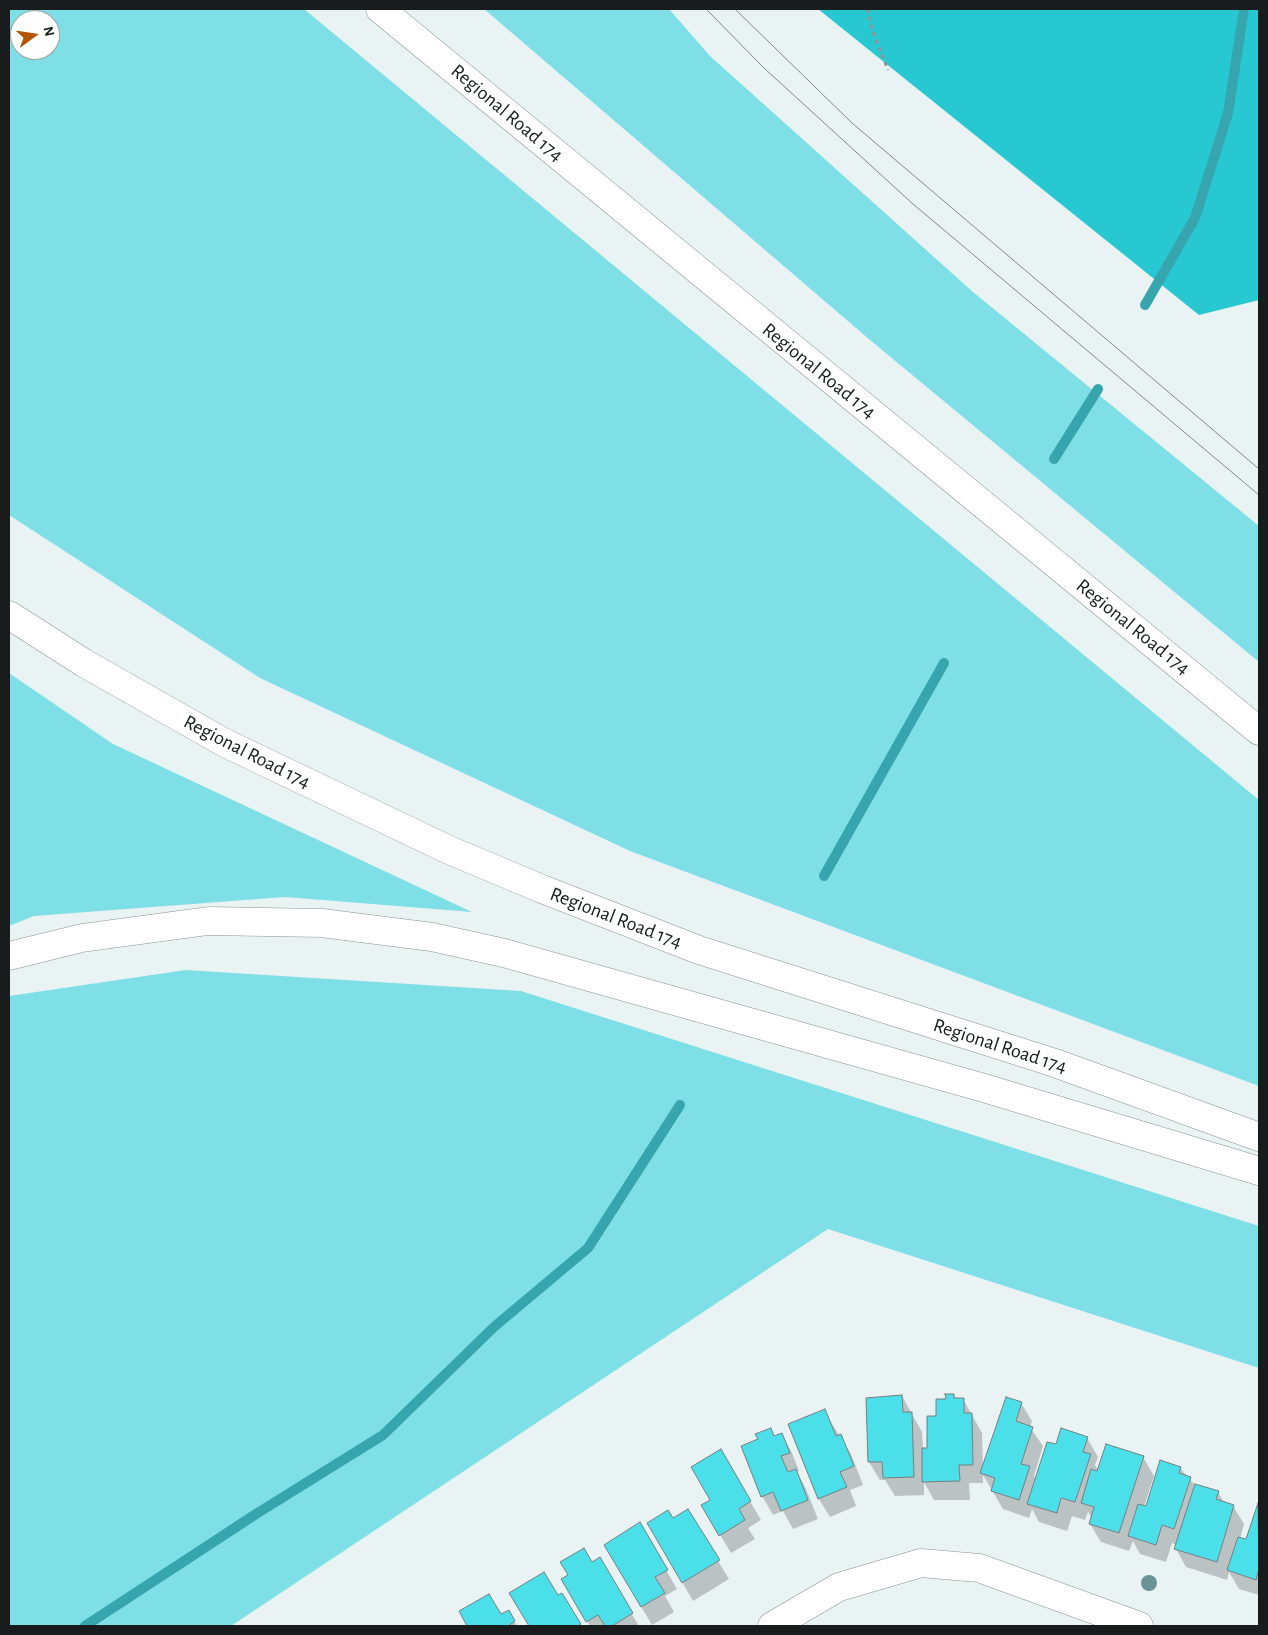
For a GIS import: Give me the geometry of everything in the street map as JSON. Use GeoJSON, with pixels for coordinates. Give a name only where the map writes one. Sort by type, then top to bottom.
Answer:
{"type":"FeatureCollection","features":[{"type":"Feature","properties":{"kind":"main road","name":"Regional Road 174"},"geometry":{"type":"LineString","coordinates":[[380,9],[1259,731]]}},
{"type":"Feature","properties":{"kind":"main road","name":"Regional Road 174"},"geometry":{"type":"LineString","coordinates":[[9,615],[84,663],[225,743],[432,842],[534,886],[699,950],[1055,1063],[1259,1137]]}},
{"type":"Feature","properties":{"kind":"main road"},"geometry":{"type":"LineString","coordinates":[[9,956],[82,938],[208,921],[322,923],[432,937],[504,953],[984,1088],[1259,1171]]}},
{"type":"Feature","properties":{"kind":"main road"},"geometry":{"type":"LineString","coordinates":[[772,1626],[839,1587],[921,1563],[979,1568],[1139,1626]]}},
{"type":"Feature","properties":{"kind":"path"},"geometry":{"type":"LineString","coordinates":[[868,9],[873,32],[888,70]]}},
{"type":"Feature","properties":{"kind":"shaded area"},"geometry":{"type":"Polygon","coordinates":[[[9,9],[304,9],[1259,800],[1259,1086],[630,851],[260,678],[9,515],[9,9]]]}},
{"type":"Feature","properties":{"kind":"shaded area"},"geometry":{"type":"Polygon","coordinates":[[[484,9],[669,9],[710,56],[973,292],[1259,526],[1259,662],[870,340],[484,9]]]}},
{"type":"Feature","properties":{"kind":"shaded area"},"geometry":{"type":"Polygon","coordinates":[[[818,9],[1259,9],[1259,300],[1199,315],[818,9]]]}},
{"type":"Feature","properties":{"kind":"shaded area"},"geometry":{"type":"Polygon","coordinates":[[[9,673],[113,744],[472,912],[285,897],[34,916],[9,926],[9,673]]]}},
{"type":"Feature","properties":{"kind":"shaded area"},"geometry":{"type":"Polygon","coordinates":[[[186,970],[521,991],[1259,1226],[1259,1368],[828,1229],[231,1626],[9,1626],[9,996],[186,970]]]}},
{"type":"Feature","properties":{"kind":"building"},"geometry":{"type":"Polygon","coordinates":[[[945,1394],[954,1394],[954,1398],[964,1398],[964,1413],[972,1413],[973,1465],[959,1465],[960,1481],[922,1482],[922,1448],[927,1448],[927,1416],[936,1416],[936,1399],[946,1399],[945,1394]]]}},
{"type":"Feature","properties":{"kind":"building"},"geometry":{"type":"Polygon","coordinates":[[[902,1395],[903,1412],[912,1412],[914,1477],[883,1478],[882,1462],[868,1462],[866,1398],[902,1395]]]}},
{"type":"Feature","properties":{"kind":"building"},"geometry":{"type":"Polygon","coordinates":[[[1006,1397],[1022,1402],[1016,1421],[1033,1427],[1021,1464],[1030,1466],[1019,1500],[991,1491],[995,1478],[980,1473],[1006,1397]]]}},
{"type":"Feature","properties":{"kind":"building"},"geometry":{"type":"Polygon","coordinates":[[[825,1409],[836,1436],[841,1434],[854,1466],[840,1472],[847,1487],[818,1499],[788,1424],[825,1409]]]}},
{"type":"Feature","properties":{"kind":"building"},"geometry":{"type":"Polygon","coordinates":[[[771,1428],[774,1436],[782,1433],[790,1453],[781,1456],[788,1472],[796,1469],[808,1500],[781,1511],[773,1492],[761,1497],[741,1446],[758,1439],[755,1434],[771,1428]]]}},
{"type":"Feature","properties":{"kind":"building"},"geometry":{"type":"Polygon","coordinates":[[[1061,1428],[1088,1437],[1083,1452],[1091,1454],[1075,1502],[1061,1498],[1057,1513],[1027,1504],[1047,1442],[1056,1444],[1061,1428]]]}},
{"type":"Feature","properties":{"kind":"building"},"geometry":{"type":"Polygon","coordinates":[[[1106,1444],[1144,1456],[1119,1533],[1089,1524],[1094,1507],[1081,1503],[1091,1469],[1097,1471],[1106,1444]]]}},
{"type":"Feature","properties":{"kind":"building"},"geometry":{"type":"Polygon","coordinates":[[[721,1449],[751,1501],[739,1509],[745,1520],[719,1536],[701,1505],[710,1500],[691,1467],[721,1449]]]}},
{"type":"Feature","properties":{"kind":"building"},"geometry":{"type":"Polygon","coordinates":[[[1160,1460],[1181,1467],[1179,1473],[1191,1477],[1174,1529],[1162,1525],[1156,1545],[1128,1536],[1138,1504],[1146,1506],[1160,1460]]]}},
{"type":"Feature","properties":{"kind":"building"},"geometry":{"type":"Polygon","coordinates":[[[1195,1484],[1219,1491],[1216,1499],[1234,1505],[1217,1562],[1174,1549],[1195,1484]]]}},
{"type":"Feature","properties":{"kind":"building"},"geometry":{"type":"Polygon","coordinates":[[[1258,1503],[1259,1569],[1256,1580],[1227,1570],[1238,1537],[1246,1539],[1258,1503]]]}},
{"type":"Feature","properties":{"kind":"building"},"geometry":{"type":"Polygon","coordinates":[[[688,1509],[720,1560],[682,1583],[647,1523],[668,1510],[673,1518],[688,1509]]]}},
{"type":"Feature","properties":{"kind":"building"},"geometry":{"type":"Polygon","coordinates":[[[640,1522],[668,1570],[655,1577],[665,1593],[641,1607],[604,1545],[640,1522]]]}},
{"type":"Feature","properties":{"kind":"building"},"geometry":{"type":"Polygon","coordinates":[[[584,1548],[592,1562],[600,1557],[633,1613],[612,1626],[605,1626],[598,1615],[586,1622],[561,1579],[568,1575],[560,1562],[584,1548]]]}},
{"type":"Feature","properties":{"kind":"building"},"geometry":{"type":"Polygon","coordinates":[[[544,1572],[558,1595],[562,1593],[581,1624],[577,1626],[529,1626],[509,1593],[544,1572]]]}},
{"type":"Feature","properties":{"kind":"building"},"geometry":{"type":"Polygon","coordinates":[[[489,1594],[501,1614],[509,1610],[515,1621],[508,1626],[467,1626],[459,1611],[489,1594]]]}},
{"type":"Feature","properties":{"kind":"waterway"},"geometry":{"type":"LineString","coordinates":[[1145,305],[1195,218],[1228,113],[1244,9]]}},
{"type":"Feature","properties":{"kind":"waterway"},"geometry":{"type":"LineString","coordinates":[[1054,459],[1098,389]]}},
{"type":"Feature","properties":{"kind":"waterway"},"geometry":{"type":"LineString","coordinates":[[824,876],[944,663]]}},
{"type":"Feature","properties":{"kind":"waterway"},"geometry":{"type":"LineString","coordinates":[[85,1626],[256,1514],[383,1435],[494,1327],[588,1248],[680,1105]]}},
{"type":"Feature","properties":{"kind":"tram line"},"geometry":{"type":"LineString","coordinates":[[706,9],[764,68],[913,204],[1259,495]]}},
{"type":"Feature","properties":{"kind":"tram line"},"geometry":{"type":"LineString","coordinates":[[735,9],[852,123],[1259,469]]}}]}
